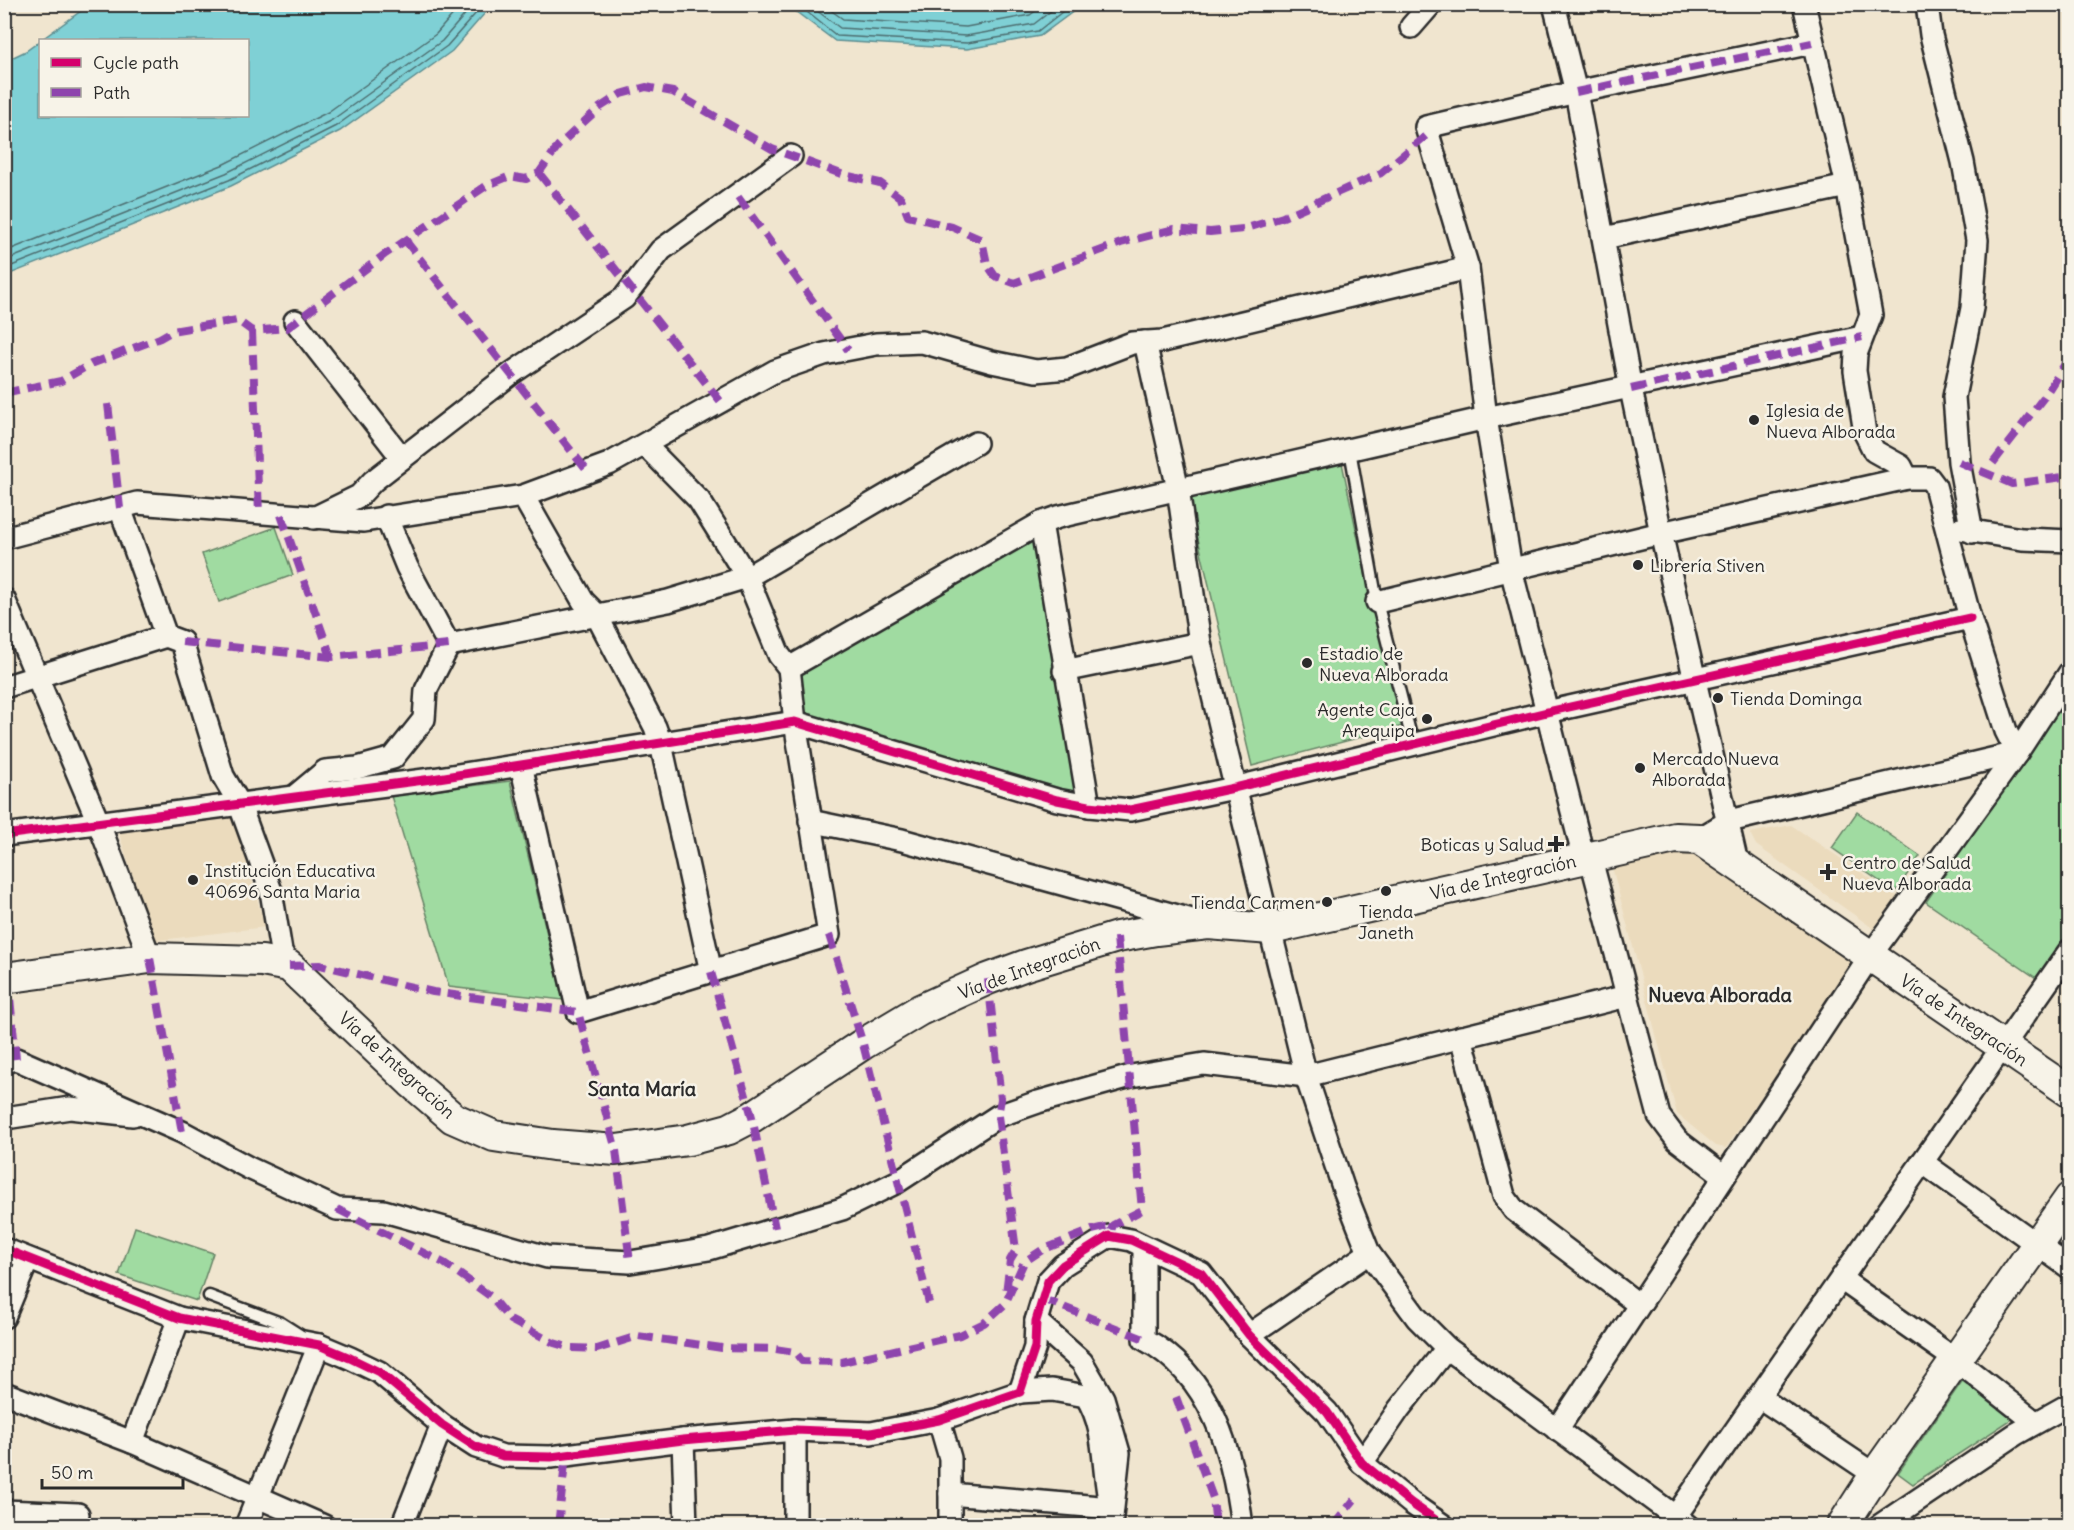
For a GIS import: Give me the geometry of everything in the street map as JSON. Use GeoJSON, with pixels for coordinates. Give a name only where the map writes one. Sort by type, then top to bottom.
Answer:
{"type":"FeatureCollection","features":[{"type":"Feature","properties":{"kind":"main road","name":"Vía de Integración"},"geometry":{"type":"LineString","coordinates":[[289,966],[411,1082],[462,1123],[494,1136],[553,1145],[616,1150],[688,1140],[729,1129],[752,1117],[863,1044],[920,1010],[988,979],[1117,937],[1208,924],[1271,929],[1675,838],[1699,839],[2070,1092]]}},
{"type":"Feature","properties":{"kind":"main road"},"geometry":{"type":"LineString","coordinates":[[6,974],[150,958],[262,961],[289,966]]}},
{"type":"Feature","properties":{"kind":"main road"},"geometry":{"type":"LineString","coordinates":[[1842,1526],[1875,1475],[2070,1198]]}},
{"type":"Feature","properties":{"kind":"street"},"geometry":{"type":"LineString","coordinates":[[1411,27],[1431,4]]}},
{"type":"Feature","properties":{"kind":"street"},"geometry":{"type":"LineString","coordinates":[[1554,4],[1576,92],[1631,389],[1661,533],[1693,680],[1729,821],[1737,863]]}},
{"type":"Feature","properties":{"kind":"street"},"geometry":{"type":"LineString","coordinates":[[1804,4],[1847,186],[1870,315],[1854,371],[1865,433],[1874,451],[1901,466],[1907,478]]}},
{"type":"Feature","properties":{"kind":"street"},"geometry":{"type":"LineString","coordinates":[[1927,4],[1931,36],[1963,162],[1977,240],[1972,308],[1954,397],[1959,431],[1959,462],[1972,532]]}},
{"type":"Feature","properties":{"kind":"street"},"geometry":{"type":"LineString","coordinates":[[1723,1175],[1677,1140],[1659,1116],[1593,867],[1584,859],[1511,569],[1486,418],[1468,268],[1425,127],[1576,92],[1812,43]]}},
{"type":"Feature","properties":{"kind":"street"},"geometry":{"type":"LineString","coordinates":[[312,518],[359,495],[402,458],[512,373],[624,298],[661,250],[791,156]]}},
{"type":"Feature","properties":{"kind":"street"},"geometry":{"type":"LineString","coordinates":[[1604,238],[1847,186]]}},
{"type":"Feature","properties":{"kind":"street"},"geometry":{"type":"LineString","coordinates":[[4,538],[137,503],[364,521],[523,496],[609,464],[775,371],[824,354],[876,344],[922,342],[993,363],[1036,371],[1067,368],[1132,343],[1163,341],[1468,268]]}},
{"type":"Feature","properties":{"kind":"street"},"geometry":{"type":"LineString","coordinates":[[295,321],[402,458]]}},
{"type":"Feature","properties":{"kind":"street"},"geometry":{"type":"LineString","coordinates":[[789,668],[1041,523],[1486,418],[1631,389],[1862,337]]}},
{"type":"Feature","properties":{"kind":"street"},"geometry":{"type":"LineString","coordinates":[[1145,342],[1178,489],[1200,643],[1234,788],[1306,1076],[1343,1187],[1369,1253],[1417,1318],[1447,1348],[1682,1521],[1759,1396],[2070,950]]}},
{"type":"Feature","properties":{"kind":"street"},"geometry":{"type":"LineString","coordinates":[[449,645],[668,601],[747,577],[976,443]]}},
{"type":"Feature","properties":{"kind":"street"},"geometry":{"type":"LineString","coordinates":[[521,765],[578,1012],[828,935],[795,722],[789,668],[779,654],[747,577],[699,500],[645,445]]}},
{"type":"Feature","properties":{"kind":"street"},"geometry":{"type":"LineString","coordinates":[[1377,602],[1661,533],[1907,478],[1929,478],[1935,486],[1970,618],[2006,731],[2018,753]]}},
{"type":"Feature","properties":{"kind":"street"},"geometry":{"type":"LineString","coordinates":[[523,496],[583,601],[596,614],[661,744],[711,972]]}},
{"type":"Feature","properties":{"kind":"street"},"geometry":{"type":"LineString","coordinates":[[120,508],[166,636]]}},
{"type":"Feature","properties":{"kind":"street"},"geometry":{"type":"LineString","coordinates":[[386,516],[407,567],[449,645]]}},
{"type":"Feature","properties":{"kind":"street"},"geometry":{"type":"LineString","coordinates":[[1041,523],[1064,671],[1089,807]]}},
{"type":"Feature","properties":{"kind":"street"},"geometry":{"type":"LineString","coordinates":[[1944,525],[1972,532],[2022,539],[2070,541]]}},
{"type":"Feature","properties":{"kind":"street"},"geometry":{"type":"LineString","coordinates":[[4,599],[39,677],[99,824],[150,958]]}},
{"type":"Feature","properties":{"kind":"street"},"geometry":{"type":"LineString","coordinates":[[4,835],[99,824],[521,765],[795,722],[1089,807],[1130,810],[1234,788],[1547,712],[1970,618]]}},
{"type":"Feature","properties":{"kind":"street"},"geometry":{"type":"LineString","coordinates":[[4,687],[166,636],[182,642],[223,776],[239,803],[271,891],[281,951],[289,966]]}},
{"type":"Feature","properties":{"kind":"street"},"geometry":{"type":"LineString","coordinates":[[1064,671],[1200,643]]}},
{"type":"Feature","properties":{"kind":"street"},"geometry":{"type":"LineString","coordinates":[[295,796],[325,771],[357,768],[393,758],[424,719],[426,690],[449,645]]}},
{"type":"Feature","properties":{"kind":"street"},"geometry":{"type":"LineString","coordinates":[[1557,1430],[1723,1175],[1870,956],[2018,753],[2070,672]]}},
{"type":"Feature","properties":{"kind":"street"},"geometry":{"type":"LineString","coordinates":[[1699,839],[1729,821],[2018,753]]}},
{"type":"Feature","properties":{"kind":"street"},"geometry":{"type":"LineString","coordinates":[[810,821],[902,840],[1208,924]]}},
{"type":"Feature","properties":{"kind":"street"},"geometry":{"type":"LineString","coordinates":[[4,1062],[16,1059],[145,1115],[337,1209],[384,1211],[547,1257],[630,1262],[709,1250],[842,1209],[897,1182],[998,1116],[1038,1102],[1131,1076],[1204,1064],[1306,1076],[1627,996]]}},
{"type":"Feature","properties":{"kind":"street"},"geometry":{"type":"LineString","coordinates":[[1461,1037],[1504,1197],[1514,1210],[1529,1222],[1638,1304]]}},
{"type":"Feature","properties":{"kind":"street"},"geometry":{"type":"LineString","coordinates":[[12,1117],[70,1108],[109,1114],[145,1115]]}},
{"type":"Feature","properties":{"kind":"street"},"geometry":{"type":"LineString","coordinates":[[1922,1162],[2070,1268]]}},
{"type":"Feature","properties":{"kind":"street"},"geometry":{"type":"LineString","coordinates":[[1020,1392],[1035,1347],[1036,1321],[1048,1281],[1063,1265],[1109,1236],[1131,1240],[1201,1273],[1249,1335],[1327,1412],[1362,1462],[1410,1503],[1444,1526]]}},
{"type":"Feature","properties":{"kind":"street"},"geometry":{"type":"LineString","coordinates":[[1144,1247],[1144,1339],[1166,1351],[1178,1363],[1196,1387],[1221,1429],[1237,1488],[1242,1526]]}},
{"type":"Feature","properties":{"kind":"street"},"geometry":{"type":"LineString","coordinates":[[4,1249],[179,1318],[319,1346],[379,1372],[442,1425],[476,1447],[503,1456],[534,1458],[683,1440],[795,1430],[871,1433],[939,1420],[1020,1392],[1052,1390],[1086,1396],[1094,1409],[1104,1445],[1105,1485],[1111,1517]]}},
{"type":"Feature","properties":{"kind":"street"},"geometry":{"type":"LineString","coordinates":[[1249,1335],[1369,1253]]}},
{"type":"Feature","properties":{"kind":"street"},"geometry":{"type":"LineString","coordinates":[[4,1317],[28,1259]]}},
{"type":"Feature","properties":{"kind":"street"},"geometry":{"type":"LineString","coordinates":[[1841,1279],[1956,1360],[2035,1422]]}},
{"type":"Feature","properties":{"kind":"street"},"geometry":{"type":"LineString","coordinates":[[132,1442],[179,1318]]}},
{"type":"Feature","properties":{"kind":"street"},"geometry":{"type":"LineString","coordinates":[[1036,1321],[1082,1362],[1103,1398],[1127,1474],[1125,1526]]}},
{"type":"Feature","properties":{"kind":"street"},"geometry":{"type":"LineString","coordinates":[[246,1526],[319,1346]]}},
{"type":"Feature","properties":{"kind":"street"},"geometry":{"type":"LineString","coordinates":[[1362,1462],[1399,1409],[1447,1348]]}},
{"type":"Feature","properties":{"kind":"street"},"geometry":{"type":"LineString","coordinates":[[4,1393],[132,1442],[324,1526]]}},
{"type":"Feature","properties":{"kind":"street"},"geometry":{"type":"LineString","coordinates":[[1759,1396],[1875,1475]]}},
{"type":"Feature","properties":{"kind":"street"},"geometry":{"type":"LineString","coordinates":[[1879,1526],[2035,1422],[2070,1404]]}},
{"type":"Feature","properties":{"kind":"street"},"geometry":{"type":"LineString","coordinates":[[939,1420],[950,1458],[950,1526]]}},
{"type":"Feature","properties":{"kind":"street"},"geometry":{"type":"LineString","coordinates":[[402,1526],[442,1425]]}},
{"type":"Feature","properties":{"kind":"street"},"geometry":{"type":"LineString","coordinates":[[795,1430],[795,1526]]}},
{"type":"Feature","properties":{"kind":"street"},"geometry":{"type":"LineString","coordinates":[[683,1440],[686,1526]]}},
{"type":"Feature","properties":{"kind":"street"},"geometry":{"type":"LineString","coordinates":[[1111,1517],[1119,1453]]}},
{"type":"Feature","properties":{"kind":"street"},"geometry":{"type":"LineString","coordinates":[[950,1494],[1111,1517]]}},
{"type":"Feature","properties":{"kind":"street"},"geometry":{"type":"LineString","coordinates":[[4,1511],[78,1514]]}},
{"type":"Feature","properties":{"kind":"lane"},"geometry":{"type":"LineString","coordinates":[[1350,450],[1377,602],[1413,744]]}},
{"type":"Feature","properties":{"kind":"lane"},"geometry":{"type":"LineString","coordinates":[[209,1296],[280,1323],[319,1346]]}},
{"type":"Feature","properties":{"kind":"shaded area","name":"Institución Educativa 40696 Santa Maria"},"geometry":{"type":"Polygon","coordinates":[[[233,814],[265,927],[153,941],[119,833],[233,814]]]}},
{"type":"Feature","properties":{"kind":"shaded area","name":"Centro de Salud Nueva Alborada"},"geometry":{"type":"Polygon","coordinates":[[[1791,825],[1898,897],[1874,929],[1756,845],[1750,833],[1791,825]]]}},
{"type":"Feature","properties":{"kind":"shaded area"},"geometry":{"type":"Polygon","coordinates":[[[1689,848],[1855,959],[1726,1148],[1716,1146],[1677,1114],[1611,863],[1689,848]]]}},
{"type":"Feature","properties":{"kind":"green space","name":"Estadio de Nueva Alborada"},"geometry":{"type":"Polygon","coordinates":[[[1342,463],[1371,600],[1403,726],[1252,766],[1188,497],[1342,463]]]}},
{"type":"Feature","properties":{"kind":"green space"},"geometry":{"type":"Polygon","coordinates":[[[276,527],[293,575],[219,602],[202,554],[276,527]]]}},
{"type":"Feature","properties":{"kind":"green space"},"geometry":{"type":"Polygon","coordinates":[[[1036,539],[1076,796],[803,715],[802,672],[1036,539]]]}},
{"type":"Feature","properties":{"kind":"green space"},"geometry":{"type":"Polygon","coordinates":[[[2063,703],[2069,707],[2069,941],[2042,982],[1926,902],[2063,703]]]}},
{"type":"Feature","properties":{"kind":"green space"},"geometry":{"type":"Polygon","coordinates":[[[510,781],[563,1000],[449,987],[391,796],[510,781]]]}},
{"type":"Feature","properties":{"kind":"green space"},"geometry":{"type":"Polygon","coordinates":[[[1857,812],[1920,856],[1895,892],[1832,848],[1857,812]]]}},
{"type":"Feature","properties":{"kind":"green space"},"geometry":{"type":"Polygon","coordinates":[[[135,1227],[213,1253],[197,1301],[119,1275],[135,1227]]]}},
{"type":"Feature","properties":{"kind":"green space"},"geometry":{"type":"Polygon","coordinates":[[[1963,1380],[2015,1417],[1913,1484],[1898,1473],[1963,1380]]]}},
{"type":"Feature","properties":{"kind":"water"},"geometry":{"type":"Polygon","coordinates":[[[95,4],[492,4],[452,51],[340,131],[231,186],[5,276],[5,61],[39,42],[39,117],[249,117],[249,39],[42,39],[81,11],[95,4]]]}},
{"type":"Feature","properties":{"kind":"water"},"geometry":{"type":"Polygon","coordinates":[[[787,5],[1082,5],[1040,36],[967,49],[835,41],[787,5]]]}},
{"type":"Feature","properties":{"kind":"marked path"},"geometry":{"type":"LineString","coordinates":[[1576,92],[1812,43]]}},
{"type":"Feature","properties":{"kind":"marked path"},"geometry":{"type":"LineString","coordinates":[[4,393],[61,381],[91,364],[160,338],[172,331],[237,320],[252,331],[287,328],[384,255],[486,186],[510,176],[526,179],[539,173],[558,146],[599,108],[621,94],[646,87],[673,92],[772,149],[844,175],[880,183],[901,198],[908,216],[952,227],[982,240],[987,264],[995,276],[1014,283],[1121,243],[1174,229],[1210,232],[1244,229],[1283,217],[1381,173],[1428,134]]}},
{"type":"Feature","properties":{"kind":"marked path"},"geometry":{"type":"LineString","coordinates":[[539,173],[721,402]]}},
{"type":"Feature","properties":{"kind":"marked path"},"geometry":{"type":"LineString","coordinates":[[738,197],[848,350]]}},
{"type":"Feature","properties":{"kind":"marked path"},"geometry":{"type":"LineString","coordinates":[[405,240],[588,472]]}},
{"type":"Feature","properties":{"kind":"marked path"},"geometry":{"type":"LineString","coordinates":[[252,331],[259,514]]}},
{"type":"Feature","properties":{"kind":"marked path"},"geometry":{"type":"LineString","coordinates":[[1631,389],[1862,337]]}},
{"type":"Feature","properties":{"kind":"marked path"},"geometry":{"type":"LineString","coordinates":[[1993,463],[2044,397],[2070,356]]}},
{"type":"Feature","properties":{"kind":"marked path"},"geometry":{"type":"LineString","coordinates":[[108,404],[120,508]]}},
{"type":"Feature","properties":{"kind":"marked path"},"geometry":{"type":"LineString","coordinates":[[1959,462],[2012,484],[2070,476]]}},
{"type":"Feature","properties":{"kind":"marked path"},"geometry":{"type":"LineString","coordinates":[[281,515],[331,657]]}},
{"type":"Feature","properties":{"kind":"marked path"},"geometry":{"type":"LineString","coordinates":[[182,642],[331,657],[449,645]]}},
{"type":"Feature","properties":{"kind":"marked path"},"geometry":{"type":"LineString","coordinates":[[829,935],[863,1044],[929,1303]]}},
{"type":"Feature","properties":{"kind":"marked path"},"geometry":{"type":"LineString","coordinates":[[1111,1231],[1113,1225],[1142,1210],[1117,937]]}},
{"type":"Feature","properties":{"kind":"marked path"},"geometry":{"type":"LineString","coordinates":[[150,958],[182,1132]]}},
{"type":"Feature","properties":{"kind":"marked path"},"geometry":{"type":"LineString","coordinates":[[289,966],[320,965],[433,992],[578,1012],[616,1150],[630,1262]]}},
{"type":"Feature","properties":{"kind":"marked path"},"geometry":{"type":"LineString","coordinates":[[711,972],[752,1117],[775,1228]]}},
{"type":"Feature","properties":{"kind":"marked path"},"geometry":{"type":"LineString","coordinates":[[8,977],[16,1059]]}},
{"type":"Feature","properties":{"kind":"marked path"},"geometry":{"type":"LineString","coordinates":[[988,979],[1001,1099],[998,1116],[1016,1250],[1010,1260],[1006,1293]]}},
{"type":"Feature","properties":{"kind":"marked path"},"geometry":{"type":"LineString","coordinates":[[337,1209],[444,1263],[490,1296],[510,1320],[554,1343],[571,1348],[597,1349],[638,1336],[722,1348],[775,1349],[795,1352],[802,1361],[842,1362],[960,1335],[984,1323],[1005,1304],[1024,1262],[1042,1250],[1092,1230],[1113,1225]]}},
{"type":"Feature","properties":{"kind":"marked path"},"geometry":{"type":"LineString","coordinates":[[1043,1299],[1144,1339]]}},
{"type":"Feature","properties":{"kind":"marked path"},"geometry":{"type":"LineString","coordinates":[[1176,1397],[1213,1498],[1216,1526]]}},
{"type":"Feature","properties":{"kind":"marked path"},"geometry":{"type":"LineString","coordinates":[[558,1526],[566,1455]]}},
{"type":"Feature","properties":{"kind":"marked path"},"geometry":{"type":"LineString","coordinates":[[1333,1526],[1354,1500]]}},
{"type":"Feature","properties":{"kind":"cycle path"},"geometry":{"type":"LineString","coordinates":[[4,835],[432,779],[795,722],[1057,800],[1130,810],[1234,788],[1547,712],[1970,618]]}},
{"type":"Feature","properties":{"kind":"cycle path"},"geometry":{"type":"LineString","coordinates":[[4,1249],[179,1318],[319,1345],[379,1372],[442,1425],[476,1447],[503,1456],[551,1457],[683,1440],[795,1430],[871,1433],[939,1420],[1020,1392],[1035,1347],[1036,1321],[1048,1281],[1063,1265],[1109,1236],[1131,1240],[1201,1273],[1249,1335],[1327,1412],[1362,1463],[1411,1503],[1444,1526]]}},
{"type":"Feature","properties":{"kind":"place","name":"Iglesia de Nueva Alborada"},"geometry":{"type":"Point","coordinates":[1754,420]}},
{"type":"Feature","properties":{"kind":"place","name":"Librería Stiven"},"geometry":{"type":"Point","coordinates":[1638,565]}},
{"type":"Feature","properties":{"kind":"place","name":"Estadio de Nueva Alborada"},"geometry":{"type":"Point","coordinates":[1307,663]}},
{"type":"Feature","properties":{"kind":"place","name":"Tienda Dominga"},"geometry":{"type":"Point","coordinates":[1718,698]}},
{"type":"Feature","properties":{"kind":"place","name":"Agente Caja Arequipa"},"geometry":{"type":"Point","coordinates":[1427,719]}},
{"type":"Feature","properties":{"kind":"place","name":"Mercado Nueva Alborada"},"geometry":{"type":"Point","coordinates":[1640,768]}},
{"type":"Feature","properties":{"kind":"place","name":"Boticas y Salud"},"geometry":{"type":"Point","coordinates":[1556,844]}},
{"type":"Feature","properties":{"kind":"place","name":"Centro de Salud Nueva Alborada"},"geometry":{"type":"Point","coordinates":[1828,872]}},
{"type":"Feature","properties":{"kind":"place","name":"Institución Educativa 40696 Santa Maria"},"geometry":{"type":"Point","coordinates":[193,880]}},
{"type":"Feature","properties":{"kind":"place","name":"Tienda Janeth"},"geometry":{"type":"Point","coordinates":[1386,891]}},
{"type":"Feature","properties":{"kind":"place","name":"Tienda Carmen"},"geometry":{"type":"Point","coordinates":[1327,902]}},
{"type":"Feature","properties":{"kind":"district","name":"Nueva Alborada"},"geometry":{"type":"Point","coordinates":[1720,994]}},
{"type":"Feature","properties":{"kind":"district","name":"Santa María"},"geometry":{"type":"Point","coordinates":[642,1088]}}]}
